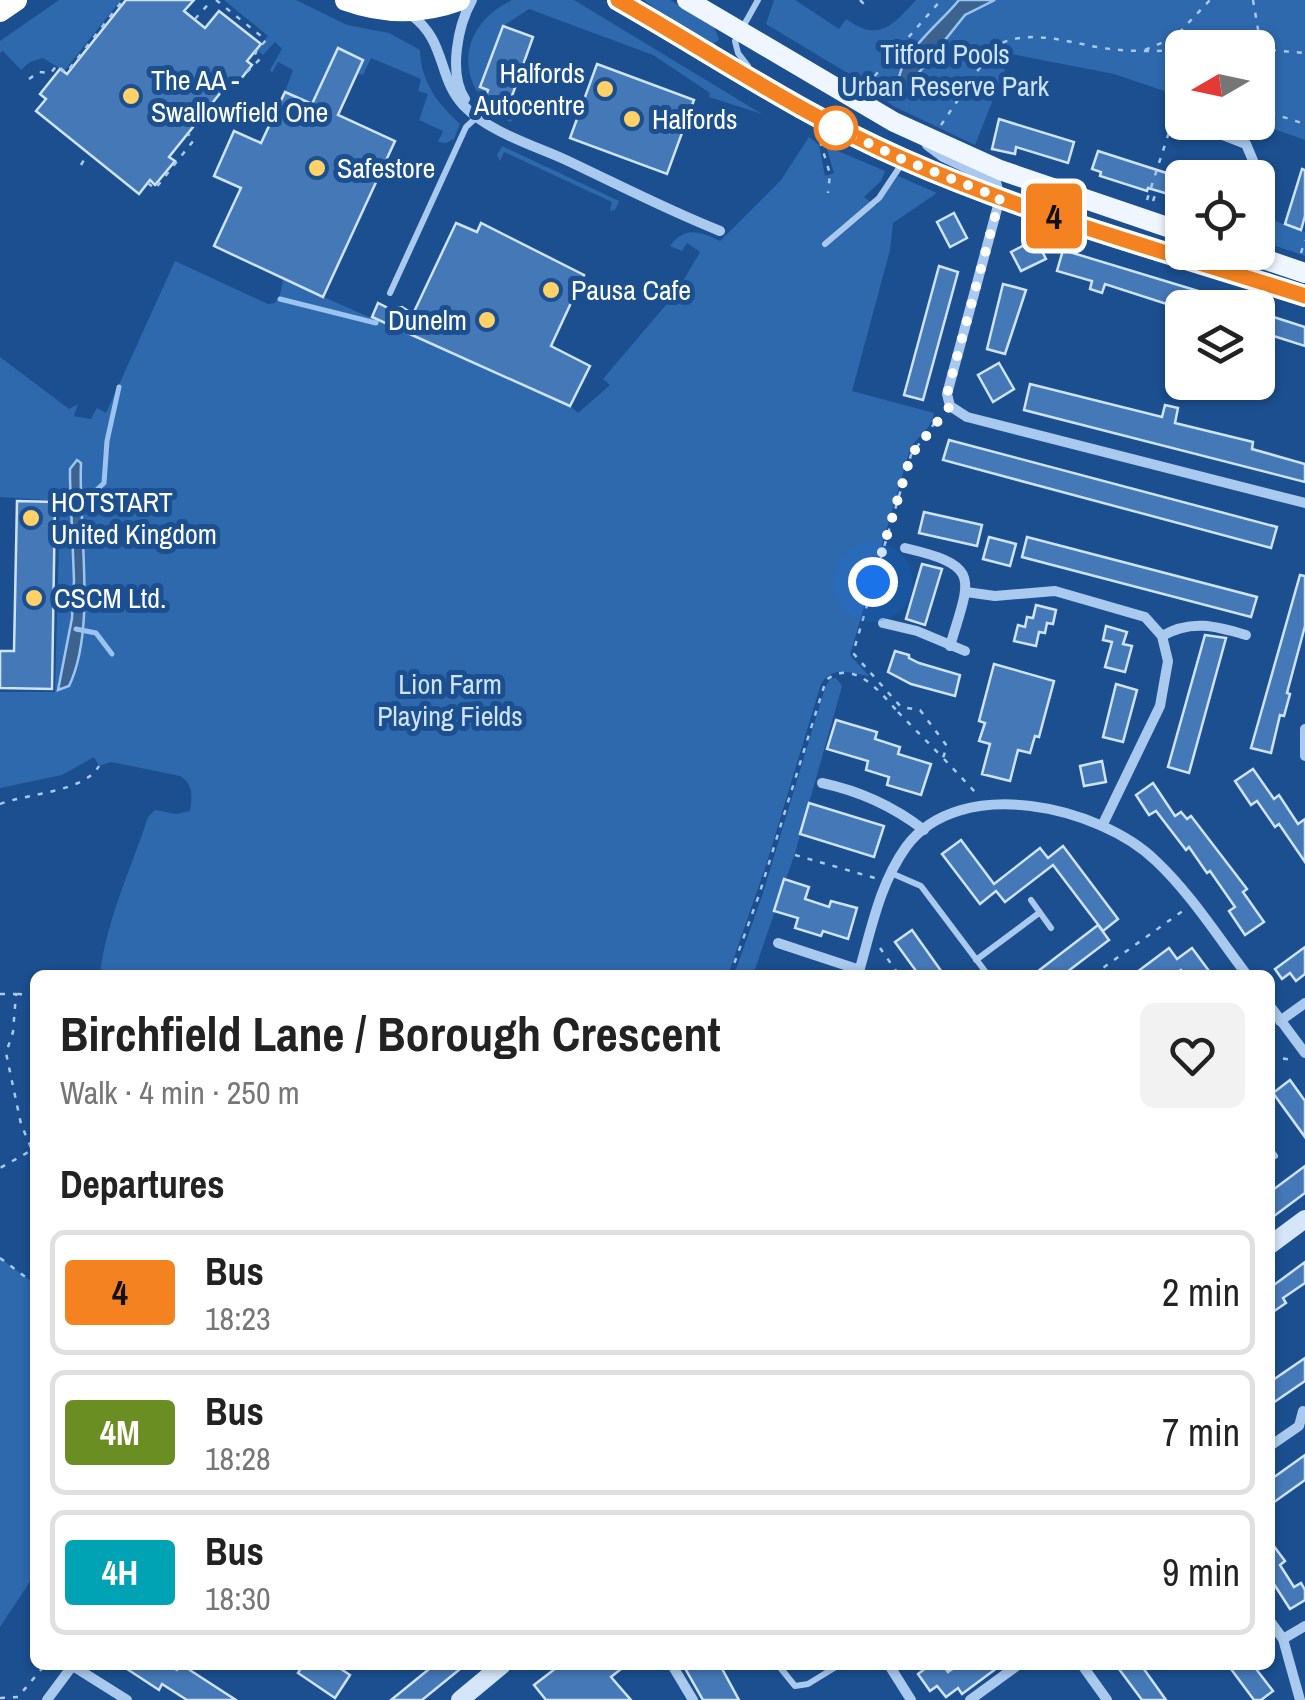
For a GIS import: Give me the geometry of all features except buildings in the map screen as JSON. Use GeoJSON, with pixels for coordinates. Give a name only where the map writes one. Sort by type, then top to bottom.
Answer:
{"type":"FeatureCollection","features":[{"type":"Feature","properties":{"kind":"highway"},"geometry":{"type":"LineString","coordinates":[[0,11],[16,0]]}},
{"type":"Feature","properties":{"kind":"highway"},"geometry":{"type":"LineString","coordinates":[[346,0],[377,10],[406,12],[459,0]]}},
{"type":"Feature","properties":{"kind":"main road"},"geometry":{"type":"LineString","coordinates":[[618,0],[741,76],[904,160],[1000,198],[1305,296]]}},
{"type":"Feature","properties":{"kind":"main road"},"geometry":{"type":"LineString","coordinates":[[687,0],[894,122],[1000,170],[1165,226]]}},
{"type":"Feature","properties":{"kind":"main road"},"geometry":{"type":"LineString","coordinates":[[1275,263],[1305,273]]}},
{"type":"Feature","properties":{"kind":"street"},"geometry":{"type":"LineString","coordinates":[[472,0],[461,28],[458,80],[461,93],[478,116]]}},
{"type":"Feature","properties":{"kind":"street"},"geometry":{"type":"LineString","coordinates":[[406,12],[435,39],[456,95],[466,108],[492,126],[676,214],[720,230]]}},
{"type":"Feature","properties":{"kind":"street"},"geometry":{"type":"LineString","coordinates":[[894,122],[943,157],[996,182],[1000,198],[947,394],[950,406],[968,416],[1305,503]]}},
{"type":"Feature","properties":{"kind":"street"},"geometry":{"type":"LineString","coordinates":[[1239,140],[1246,144],[1251,160]]}},
{"type":"Feature","properties":{"kind":"street"},"geometry":{"type":"LineString","coordinates":[[905,548],[946,558],[962,572],[966,592],[945,644]]}},
{"type":"Feature","properties":{"kind":"street"},"geometry":{"type":"LineString","coordinates":[[966,592],[995,596],[1056,592],[1145,617],[1162,636],[1168,661],[1160,706],[1102,826]]}},
{"type":"Feature","properties":{"kind":"street"},"geometry":{"type":"LineString","coordinates":[[883,623],[965,651]]}},
{"type":"Feature","properties":{"kind":"street"},"geometry":{"type":"LineString","coordinates":[[1162,636],[1191,625],[1210,625],[1246,635]]}},
{"type":"Feature","properties":{"kind":"street"},"geometry":{"type":"LineString","coordinates":[[1305,730],[1305,756]]}},
{"type":"Feature","properties":{"kind":"street"},"geometry":{"type":"LineString","coordinates":[[822,783],[898,810],[924,830]]}},
{"type":"Feature","properties":{"kind":"street"},"geometry":{"type":"LineString","coordinates":[[859,970],[889,877],[909,842],[962,809],[1026,803],[1102,826],[1155,859],[1243,970]]}},
{"type":"Feature","properties":{"kind":"street"},"geometry":{"type":"LineString","coordinates":[[778,943],[853,970]]}},
{"type":"Feature","properties":{"kind":"street"},"geometry":{"type":"LineString","coordinates":[[1280,1022],[1305,1003]]}},
{"type":"Feature","properties":{"kind":"street"},"geometry":{"type":"LineString","coordinates":[[1275,1014],[1305,1053]]}},
{"type":"Feature","properties":{"kind":"street"},"geometry":{"type":"LineString","coordinates":[[1275,1241],[1305,1219]]}},
{"type":"Feature","properties":{"kind":"street"},"geometry":{"type":"LineString","coordinates":[[1275,1443],[1299,1426],[1303,1411]]}},
{"type":"Feature","properties":{"kind":"street"},"geometry":{"type":"LineString","coordinates":[[1283,1639],[1305,1626]]}},
{"type":"Feature","properties":{"kind":"street"},"geometry":{"type":"LineString","coordinates":[[1275,1628],[1283,1639],[1300,1700]]}},
{"type":"Feature","properties":{"kind":"street"},"geometry":{"type":"LineString","coordinates":[[47,1700],[69,1670]]}},
{"type":"Feature","properties":{"kind":"street"},"geometry":{"type":"LineString","coordinates":[[81,1670],[127,1700]]}},
{"type":"Feature","properties":{"kind":"street"},"geometry":{"type":"LineString","coordinates":[[460,1700],[496,1670]]}},
{"type":"Feature","properties":{"kind":"street"},"geometry":{"type":"LineString","coordinates":[[675,1670],[693,1700]]}},
{"type":"Feature","properties":{"kind":"street"},"geometry":{"type":"LineString","coordinates":[[891,1670],[911,1700]]}},
{"type":"Feature","properties":{"kind":"street"},"geometry":{"type":"LineString","coordinates":[[970,1700],[1011,1670]]}},
{"type":"Feature","properties":{"kind":"street"},"geometry":{"type":"LineString","coordinates":[[1085,1670],[1106,1700]]}},
{"type":"Feature","properties":{"kind":"lane"},"geometry":{"type":"LineString","coordinates":[[758,0],[735,41],[744,64],[804,99],[834,127]]}},
{"type":"Feature","properties":{"kind":"lane"},"geometry":{"type":"LineString","coordinates":[[390,293],[466,128],[478,116]]}},
{"type":"Feature","properties":{"kind":"lane"},"geometry":{"type":"LineString","coordinates":[[825,244],[879,198],[904,160]]}},
{"type":"Feature","properties":{"kind":"lane"},"geometry":{"type":"LineString","coordinates":[[889,877],[921,886],[984,970]]}},
{"type":"Feature","properties":{"kind":"lane"},"geometry":{"type":"LineString","coordinates":[[1031,900],[1051,928]]}},
{"type":"Feature","properties":{"kind":"lane"},"geometry":{"type":"LineString","coordinates":[[976,960],[1040,913]]}},
{"type":"Feature","properties":{"kind":"lane"},"geometry":{"type":"LineString","coordinates":[[782,1670],[794,1686],[808,1684],[831,1670]]}},
{"type":"Feature","properties":{"kind":"path"},"geometry":{"type":"LineString","coordinates":[[28,78],[40,72],[53,74],[57,66],[66,72],[123,0]]}},
{"type":"Feature","properties":{"kind":"path"},"geometry":{"type":"LineString","coordinates":[[195,20],[214,0],[266,40],[255,53],[261,58],[243,76]]}},
{"type":"Feature","properties":{"kind":"path"},"geometry":{"type":"LineString","coordinates":[[865,87],[942,0]]}},
{"type":"Feature","properties":{"kind":"path"},"geometry":{"type":"LineString","coordinates":[[1142,51],[1175,36],[1210,0]]}},
{"type":"Feature","properties":{"kind":"path"},"geometry":{"type":"LineString","coordinates":[[1254,0],[1256,30]]}},
{"type":"Feature","properties":{"kind":"path"},"geometry":{"type":"LineString","coordinates":[[938,130],[992,48],[1001,42],[1056,38],[1104,48],[1165,50]]}},
{"type":"Feature","properties":{"kind":"path"},"geometry":{"type":"LineString","coordinates":[[1275,49],[1304,51]]}},
{"type":"Feature","properties":{"kind":"path"},"geometry":{"type":"LineString","coordinates":[[1275,114],[1305,124]]}},
{"type":"Feature","properties":{"kind":"path"},"geometry":{"type":"LineString","coordinates":[[828,193],[830,174],[820,140],[834,127]]}},
{"type":"Feature","properties":{"kind":"path"},"geometry":{"type":"LineString","coordinates":[[148,183],[156,189],[194,140],[188,134]]}},
{"type":"Feature","properties":{"kind":"path"},"geometry":{"type":"LineString","coordinates":[[1143,210],[1166,140]]}},
{"type":"Feature","properties":{"kind":"path"},"geometry":{"type":"LineString","coordinates":[[80,165],[84,160]]}},
{"type":"Feature","properties":{"kind":"path"},"geometry":{"type":"LineString","coordinates":[[1150,212],[1156,190]]}},
{"type":"Feature","properties":{"kind":"path"},"geometry":{"type":"LineString","coordinates":[[1163,217],[1165,210]]}},
{"type":"Feature","properties":{"kind":"path"},"geometry":{"type":"LineString","coordinates":[[950,406],[911,455],[853,653],[942,758],[987,804]]}},
{"type":"Feature","properties":{"kind":"path"},"geometry":{"type":"LineString","coordinates":[[732,970],[826,680],[840,673],[869,680],[900,709],[920,710],[947,746],[942,758]]}},
{"type":"Feature","properties":{"kind":"path"},"geometry":{"type":"LineString","coordinates":[[0,804],[80,783],[94,775],[99,766]]}},
{"type":"Feature","properties":{"kind":"path"},"geometry":{"type":"LineString","coordinates":[[795,855],[889,877]]}},
{"type":"Feature","properties":{"kind":"path"},"geometry":{"type":"LineString","coordinates":[[1099,970],[1193,903]]}},
{"type":"Feature","properties":{"kind":"path"},"geometry":{"type":"LineString","coordinates":[[866,943],[880,948],[895,970]]}},
{"type":"Feature","properties":{"kind":"path"},"geometry":{"type":"LineString","coordinates":[[0,994],[30,995]]}},
{"type":"Feature","properties":{"kind":"path"},"geometry":{"type":"LineString","coordinates":[[16,994],[13,1032],[6,1052],[18,1112],[30,1142]]}},
{"type":"Feature","properties":{"kind":"path"},"geometry":{"type":"LineString","coordinates":[[1275,1058],[1305,1061]]}},
{"type":"Feature","properties":{"kind":"path"},"geometry":{"type":"LineString","coordinates":[[0,1168],[30,1151]]}},
{"type":"Feature","properties":{"kind":"path"},"geometry":{"type":"LineString","coordinates":[[0,1258],[30,1280]]}},
{"type":"Feature","properties":{"kind":"path"},"geometry":{"type":"LineString","coordinates":[[0,1698],[18,1697],[42,1670]]}},
{"type":"Feature","properties":{"kind":"green space"},"geometry":{"type":"Polygon","coordinates":[[[59,0],[121,0],[64,71],[43,58],[21,70],[3,51],[0,53],[0,41],[59,0]]]}},
{"type":"Feature","properties":{"kind":"green space"},"geometry":{"type":"Polygon","coordinates":[[[224,0],[296,0],[347,25],[389,33],[420,50],[423,72],[432,91],[460,124],[454,139],[438,142],[443,131],[419,120],[428,94],[418,91],[421,79],[371,58],[363,75],[357,73],[363,59],[338,48],[312,104],[285,92],[293,70],[278,62],[272,73],[270,70],[282,49],[275,42],[263,55],[257,50],[268,36],[224,0]]]}},
{"type":"Feature","properties":{"kind":"green space"},"geometry":{"type":"Polygon","coordinates":[[[512,0],[574,0],[762,114],[709,97],[710,93],[653,55],[529,9],[503,26],[481,87],[488,90],[484,101],[471,77],[468,60],[479,27],[512,0]]]}},
{"type":"Feature","properties":{"kind":"green space"},"geometry":{"type":"Polygon","coordinates":[[[644,0],[670,0],[714,27],[719,39],[713,45],[700,44],[644,0]]]}},
{"type":"Feature","properties":{"kind":"green space","name":"Titford Pools Urban Reserve Park"},"geometry":{"type":"Polygon","coordinates":[[[774,0],[795,0],[839,29],[846,19],[868,30],[877,30],[892,23],[916,0],[1305,0],[1305,140],[1275,129],[1275,30],[1165,30],[1165,91],[1114,74],[1011,54],[975,145],[893,106],[864,83],[766,24],[774,0]]]}},
{"type":"Feature","properties":{"kind":"green space"},"geometry":{"type":"Polygon","coordinates":[[[487,103],[517,117],[510,122],[487,103]]]}},
{"type":"Feature","properties":{"kind":"green space","name":"Lion Farm Playing Fields"},"geometry":{"type":"Polygon","coordinates":[[[809,137],[819,145],[825,176],[834,173],[826,146],[885,171],[881,181],[864,197],[876,206],[898,176],[937,193],[893,223],[890,250],[852,391],[934,413],[910,449],[850,655],[869,676],[836,672],[821,684],[730,970],[101,970],[113,915],[148,817],[155,810],[176,814],[190,811],[191,792],[180,776],[111,762],[99,766],[94,757],[62,775],[0,788],[0,692],[55,692],[60,501],[0,497],[0,357],[69,409],[78,404],[74,416],[91,419],[97,408],[106,413],[175,261],[268,304],[275,303],[280,295],[283,279],[570,406],[578,413],[610,385],[603,379],[676,293],[700,252],[687,243],[682,251],[670,246],[675,240],[693,232],[720,241],[781,180],[809,137]]]}},
{"type":"Feature","properties":{"kind":"green space"},"geometry":{"type":"Polygon","coordinates":[[[502,146],[619,201],[615,210],[610,211],[612,202],[504,152],[500,161],[497,155],[502,146]]]}},
{"type":"Feature","properties":{"kind":"green space"},"geometry":{"type":"Polygon","coordinates":[[[1275,221],[1305,232],[1305,256],[1275,246],[1275,221]]]}},
{"type":"Feature","properties":{"kind":"green space"},"geometry":{"type":"Polygon","coordinates":[[[836,678],[842,686],[795,853],[755,970],[736,970],[762,896],[830,679],[836,678]]]}},
{"type":"Feature","properties":{"kind":"green space"},"geometry":{"type":"Polygon","coordinates":[[[0,1258],[30,1280],[30,1582],[0,1627],[0,1258]]]}},
{"type":"Feature","properties":{"kind":"shaded area"},"geometry":{"type":"Polygon","coordinates":[[[959,0],[995,0],[965,15],[909,85],[903,90],[898,88],[899,76],[912,52],[959,0]]]}},
{"type":"Feature","properties":{"kind":"shaded area"},"geometry":{"type":"Polygon","coordinates":[[[77,460],[81,463],[82,636],[69,686],[58,690],[72,618],[70,469],[77,460]]]}},
{"type":"Feature","properties":{"kind":"waterway"},"geometry":{"type":"LineString","coordinates":[[280,299],[376,323]]}},
{"type":"Feature","properties":{"kind":"waterway"},"geometry":{"type":"LineString","coordinates":[[75,500],[89,497],[104,483],[107,441],[119,387]]}},
{"type":"Feature","properties":{"kind":"waterway"},"geometry":{"type":"LineString","coordinates":[[76,629],[96,633],[112,654]]}},
{"type":"Feature","properties":{"kind":"bus line","name":"4"},"geometry":{"type":"LineString","coordinates":[[618,0],[741,76],[904,160],[1000,198],[1305,296]]}},
{"type":"Feature","properties":{"kind":"place","name":"Halfords Autocentre"},"geometry":{"type":"Point","coordinates":[605,89]}},
{"type":"Feature","properties":{"kind":"place","name":"The AA - Swallowfield One"},"geometry":{"type":"Point","coordinates":[131,96]}},
{"type":"Feature","properties":{"kind":"place","name":"Halfords"},"geometry":{"type":"Point","coordinates":[632,119]}},
{"type":"Feature","properties":{"kind":"place","name":"Safestore"},"geometry":{"type":"Point","coordinates":[317,168]}},
{"type":"Feature","properties":{"kind":"place","name":"Pausa Cafe"},"geometry":{"type":"Point","coordinates":[551,290]}},
{"type":"Feature","properties":{"kind":"place","name":"Dunelm"},"geometry":{"type":"Point","coordinates":[487,320]}},
{"type":"Feature","properties":{"kind":"place","name":"HOTSTART United Kingdom"},"geometry":{"type":"Point","coordinates":[31,518]}},
{"type":"Feature","properties":{"kind":"place","name":"CSCM Ltd."},"geometry":{"type":"Point","coordinates":[34,598]}},
{"type":"Feature","properties":{"kind":"route"},"geometry":{"type":"LineString","coordinates":[[836,128],[1000,198],[947,394],[950,406],[911,455],[873,582]]}}]}
